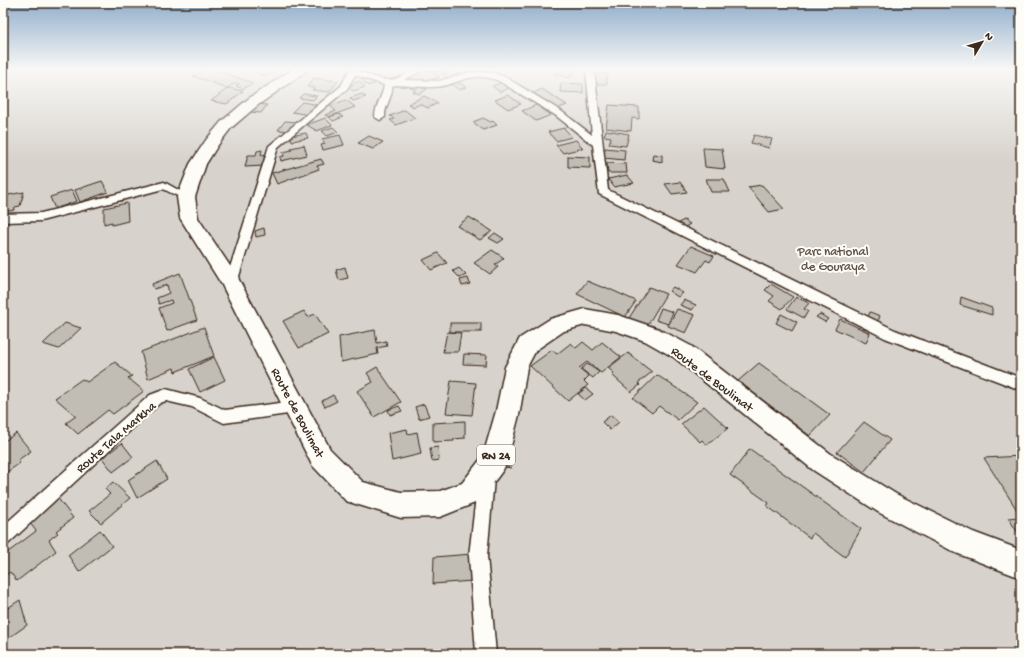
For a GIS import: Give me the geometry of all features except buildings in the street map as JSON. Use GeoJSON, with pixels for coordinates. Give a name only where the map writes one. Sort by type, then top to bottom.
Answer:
{"type":"FeatureCollection","features":[{"type":"Feature","properties":{"kind":"main road"},"geometry":{"type":"LineString","coordinates":[[186,197],[198,164],[211,143],[226,126],[256,100]]}},
{"type":"Feature","properties":{"kind":"main road","name":"Route de Boulimat"},"geometry":{"type":"LineString","coordinates":[[186,197],[190,218],[231,283],[321,457],[355,492],[401,505],[440,504],[471,492],[494,462],[508,411],[516,367],[528,344],[557,325],[585,317],[612,321],[652,335],[683,352],[822,462],[887,503],[966,543],[1021,564]]}},
{"type":"Feature","properties":{"kind":"street"},"geometry":{"type":"LineString","coordinates":[[231,283],[274,146],[329,100]]}},
{"type":"Feature","properties":{"kind":"street"},"geometry":{"type":"LineString","coordinates":[[380,117],[379,110],[385,100]]}},
{"type":"Feature","properties":{"kind":"street"},"geometry":{"type":"LineString","coordinates":[[536,100],[558,113],[599,145]]}},
{"type":"Feature","properties":{"kind":"street"},"geometry":{"type":"LineString","coordinates":[[594,100],[603,192],[890,334],[1021,384]]}},
{"type":"Feature","properties":{"kind":"street"},"geometry":{"type":"LineString","coordinates":[[3,218],[41,217],[164,185],[186,197]]}},
{"type":"Feature","properties":{"kind":"street","name":"Route Tala Markha"},"geometry":{"type":"LineString","coordinates":[[3,537],[155,399],[166,395],[195,402],[224,417],[295,407]]}},
{"type":"Feature","properties":{"kind":"street"},"geometry":{"type":"LineString","coordinates":[[486,654],[478,556],[487,471]]}},
{"type":"Feature","properties":{"kind":"green space","name":"Parc national de Gouraya"},"geometry":{"type":"Polygon","coordinates":[[[3,100],[1021,100],[1021,654],[3,654],[3,100]]]}}]}
